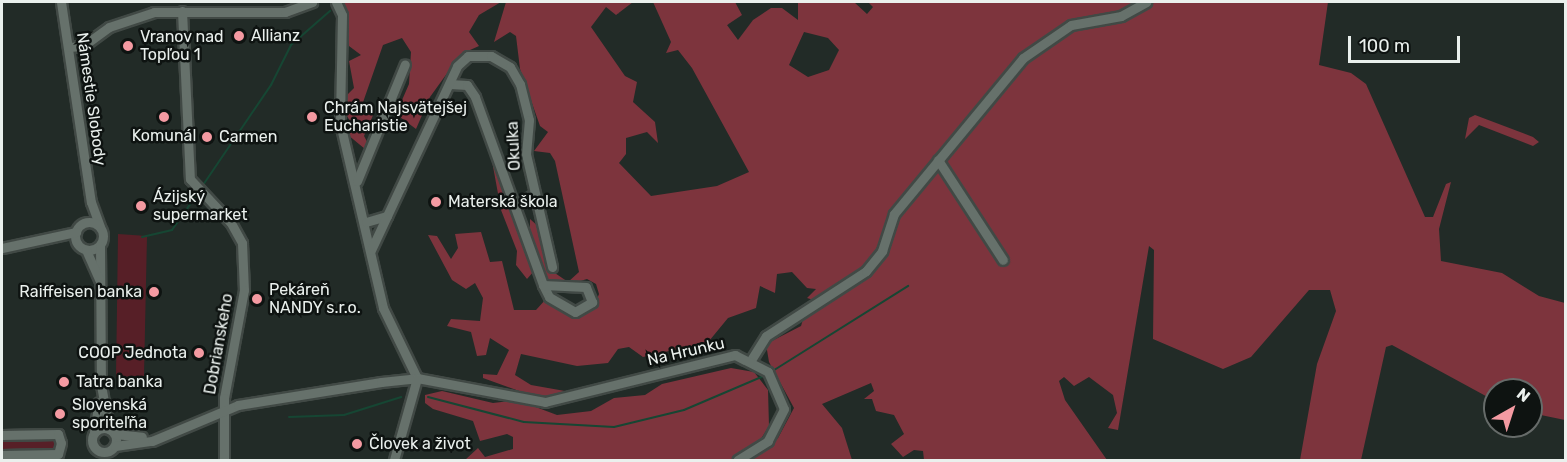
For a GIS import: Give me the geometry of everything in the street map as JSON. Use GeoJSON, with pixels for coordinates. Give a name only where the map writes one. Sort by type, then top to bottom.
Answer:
{"type":"FeatureCollection","features":[{"type":"Feature","properties":{"kind":"street","name":"Námestie Slobody"},"geometry":{"type":"LineString","coordinates":[[61,2],[91,202],[100,227],[101,287]]}},
{"type":"Feature","properties":{"kind":"street"},"geometry":{"type":"LineString","coordinates":[[292,11],[301,2]]}},
{"type":"Feature","properties":{"kind":"street"},"geometry":{"type":"LineString","coordinates":[[68,47],[83,46],[109,27],[154,12],[292,11],[312,2]]}},
{"type":"Feature","properties":{"kind":"street"},"geometry":{"type":"LineString","coordinates":[[336,2],[341,13],[338,94],[350,159],[357,181],[383,308],[417,378],[394,460]]}},
{"type":"Feature","properties":{"kind":"street"},"geometry":{"type":"LineString","coordinates":[[737,460],[768,441],[784,409],[776,380],[751,360],[766,336],[866,271],[882,250],[894,214],[1023,58],[1071,25],[1138,10],[1146,2]]}},
{"type":"Feature","properties":{"kind":"street","name":"Dobrianskeho"},"geometry":{"type":"LineString","coordinates":[[182,11],[187,88],[188,156],[199,193],[231,223],[242,243],[244,290],[224,409],[224,460]]}},
{"type":"Feature","properties":{"kind":"street","name":"Okulka"},"geometry":{"type":"LineString","coordinates":[[371,250],[441,93],[450,84],[468,56],[491,56],[510,67],[529,120],[526,154],[552,267]]}},
{"type":"Feature","properties":{"kind":"street"},"geometry":{"type":"LineString","coordinates":[[357,181],[405,64]]}},
{"type":"Feature","properties":{"kind":"street","name":"Okulka"},"geometry":{"type":"LineString","coordinates":[[450,84],[467,85],[475,97],[543,285]]}},
{"type":"Feature","properties":{"kind":"street"},"geometry":{"type":"LineString","coordinates":[[350,159],[368,156]]}},
{"type":"Feature","properties":{"kind":"street"},"geometry":{"type":"LineString","coordinates":[[938,160],[1003,260]]}},
{"type":"Feature","properties":{"kind":"street"},"geometry":{"type":"LineString","coordinates":[[516,206],[534,194]]}},
{"type":"Feature","properties":{"kind":"street"},"geometry":{"type":"LineString","coordinates":[[2,248],[76,232],[84,223],[91,202]]}},
{"type":"Feature","properties":{"kind":"street"},"geometry":{"type":"LineString","coordinates":[[366,222],[387,216]]}},
{"type":"Feature","properties":{"kind":"street"},"geometry":{"type":"LineString","coordinates":[[84,223],[100,227]]}},
{"type":"Feature","properties":{"kind":"street"},"geometry":{"type":"LineString","coordinates":[[76,232],[101,287],[101,385],[91,440],[98,456]]}},
{"type":"Feature","properties":{"kind":"street"},"geometry":{"type":"LineString","coordinates":[[51,236],[82,247],[100,246]]}},
{"type":"Feature","properties":{"kind":"street"},"geometry":{"type":"LineString","coordinates":[[543,285],[586,287],[592,302],[575,312],[549,297],[543,285]]}},
{"type":"Feature","properties":{"kind":"street","name":"Na Hrunku"},"geometry":{"type":"LineString","coordinates":[[98,456],[160,437],[224,409],[417,378],[545,402],[695,361],[735,355],[751,360]]}},
{"type":"Feature","properties":{"kind":"street"},"geometry":{"type":"LineString","coordinates":[[101,385],[112,431],[111,452]]}},
{"type":"Feature","properties":{"kind":"street","name":"Na Hrunku"},"geometry":{"type":"LineString","coordinates":[[94,432],[112,431],[160,437]]}},
{"type":"Feature","properties":{"kind":"street"},"geometry":{"type":"LineString","coordinates":[[2,435],[58,434],[58,454],[2,455]]}},
{"type":"Feature","properties":{"kind":"shaded area"},"geometry":{"type":"Polygon","coordinates":[[[344,2],[501,2],[479,15],[469,32],[479,46],[461,54],[430,97],[416,129],[396,114],[409,84],[411,52],[402,38],[383,45],[361,108],[374,113],[364,136],[370,147],[365,149],[348,135],[350,121],[344,111],[343,99],[354,88],[349,61],[361,55],[349,46],[344,2]]]}},
{"type":"Feature","properties":{"kind":"shaded area"},"geometry":{"type":"Polygon","coordinates":[[[506,2],[633,2],[616,15],[606,7],[591,27],[625,76],[637,82],[633,102],[655,122],[658,143],[647,132],[626,138],[626,154],[619,163],[651,196],[717,186],[749,172],[692,68],[678,50],[666,53],[671,42],[653,2],[735,2],[742,15],[727,25],[738,40],[753,20],[771,8],[782,8],[798,20],[798,2],[854,2],[867,14],[873,7],[868,2],[1328,2],[1319,65],[1351,73],[1366,84],[1425,217],[1433,217],[1446,184],[1451,182],[1439,229],[1441,261],[1502,273],[1539,296],[1565,303],[1565,420],[1543,415],[1543,378],[1483,378],[1483,394],[1392,345],[1386,347],[1361,460],[1300,460],[1317,364],[1336,311],[1330,290],[1309,290],[1251,357],[1223,369],[1153,339],[1154,250],[1149,246],[1118,430],[1108,428],[1117,413],[1113,395],[1089,377],[1074,386],[1064,377],[1059,381],[1065,400],[1107,460],[924,460],[923,451],[914,450],[903,457],[891,444],[904,434],[894,415],[876,411],[872,399],[864,399],[874,391],[871,383],[822,404],[842,428],[852,460],[465,460],[478,448],[485,457],[513,449],[513,437],[507,434],[480,441],[473,421],[433,409],[425,403],[425,395],[442,391],[493,403],[517,400],[557,415],[591,411],[614,398],[645,395],[662,384],[731,368],[754,372],[768,390],[769,426],[751,455],[755,456],[778,438],[794,408],[769,362],[766,344],[801,326],[805,313],[817,307],[817,301],[807,298],[816,289],[807,288],[792,272],[777,274],[775,293],[760,286],[756,308],[728,318],[700,352],[682,348],[643,357],[629,347],[618,349],[608,363],[577,366],[521,354],[515,375],[531,385],[565,391],[568,396],[562,398],[536,397],[483,378],[483,374],[497,375],[509,350],[490,338],[486,355],[477,356],[471,332],[447,326],[451,319],[480,321],[483,298],[475,283],[466,289],[452,280],[428,235],[437,236],[451,259],[458,248],[455,234],[481,232],[490,262],[502,261],[514,310],[536,310],[546,299],[584,313],[594,307],[599,294],[596,284],[587,279],[550,290],[534,271],[527,279],[516,265],[517,251],[501,210],[492,161],[530,244],[530,219],[539,227],[552,271],[568,282],[579,272],[555,161],[550,153],[534,151],[548,132],[540,126],[520,69],[516,36],[510,32],[494,42],[506,2]],[[804,32],[789,65],[808,77],[829,70],[839,50],[828,38],[804,32]]]}},
{"type":"Feature","properties":{"kind":"shaded area"},"geometry":{"type":"Polygon","coordinates":[[[1475,115],[1533,137],[1539,142],[1533,146],[1479,125],[1465,139],[1469,118],[1475,115]]]}},
{"type":"Feature","properties":{"kind":"shaded area"},"geometry":{"type":"Polygon","coordinates":[[[118,234],[147,236],[144,376],[116,377],[118,234]]]}},
{"type":"Feature","properties":{"kind":"shaded area"},"geometry":{"type":"Polygon","coordinates":[[[54,437],[54,450],[2,451],[2,438],[54,437]]]}},
{"type":"Feature","properties":{"kind":"waterway"},"geometry":{"type":"LineString","coordinates":[[201,188],[271,85],[291,45],[330,11]]}},
{"type":"Feature","properties":{"kind":"waterway"},"geometry":{"type":"LineString","coordinates":[[142,237],[172,230],[198,193]]}},
{"type":"Feature","properties":{"kind":"waterway"},"geometry":{"type":"LineString","coordinates":[[771,372],[908,286]]}},
{"type":"Feature","properties":{"kind":"waterway"},"geometry":{"type":"LineString","coordinates":[[428,397],[524,422],[614,427],[684,410],[766,375]]}},
{"type":"Feature","properties":{"kind":"waterway"},"geometry":{"type":"LineString","coordinates":[[289,417],[344,415],[401,397]]}},
{"type":"Feature","properties":{"kind":"place","name":"Allianz"},"geometry":{"type":"Point","coordinates":[239,36]}},
{"type":"Feature","properties":{"kind":"place","name":"Vranov nad Topľou 1"},"geometry":{"type":"Point","coordinates":[128,46]}},
{"type":"Feature","properties":{"kind":"place","name":"Komunál"},"geometry":{"type":"Point","coordinates":[164,117]}},
{"type":"Feature","properties":{"kind":"place","name":"Chrám Najsvätejšej Eucharistie"},"geometry":{"type":"Point","coordinates":[312,117]}},
{"type":"Feature","properties":{"kind":"place","name":"Carmen"},"geometry":{"type":"Point","coordinates":[207,137]}},
{"type":"Feature","properties":{"kind":"place","name":"Materská škola"},"geometry":{"type":"Point","coordinates":[436,202]}},
{"type":"Feature","properties":{"kind":"place","name":"Ázijský supermarket"},"geometry":{"type":"Point","coordinates":[141,206]}},
{"type":"Feature","properties":{"kind":"place","name":"Raiffeisen banka"},"geometry":{"type":"Point","coordinates":[154,292]}},
{"type":"Feature","properties":{"kind":"place","name":"Pekáreň NANDY s.r.o."},"geometry":{"type":"Point","coordinates":[257,299]}},
{"type":"Feature","properties":{"kind":"place","name":"COOP Jednota"},"geometry":{"type":"Point","coordinates":[199,353]}},
{"type":"Feature","properties":{"kind":"place","name":"Tatra banka"},"geometry":{"type":"Point","coordinates":[64,382]}},
{"type":"Feature","properties":{"kind":"place","name":"Slovenská sporiteľňa"},"geometry":{"type":"Point","coordinates":[60,414]}},
{"type":"Feature","properties":{"kind":"place","name":"Človek a život"},"geometry":{"type":"Point","coordinates":[357,444]}}]}
